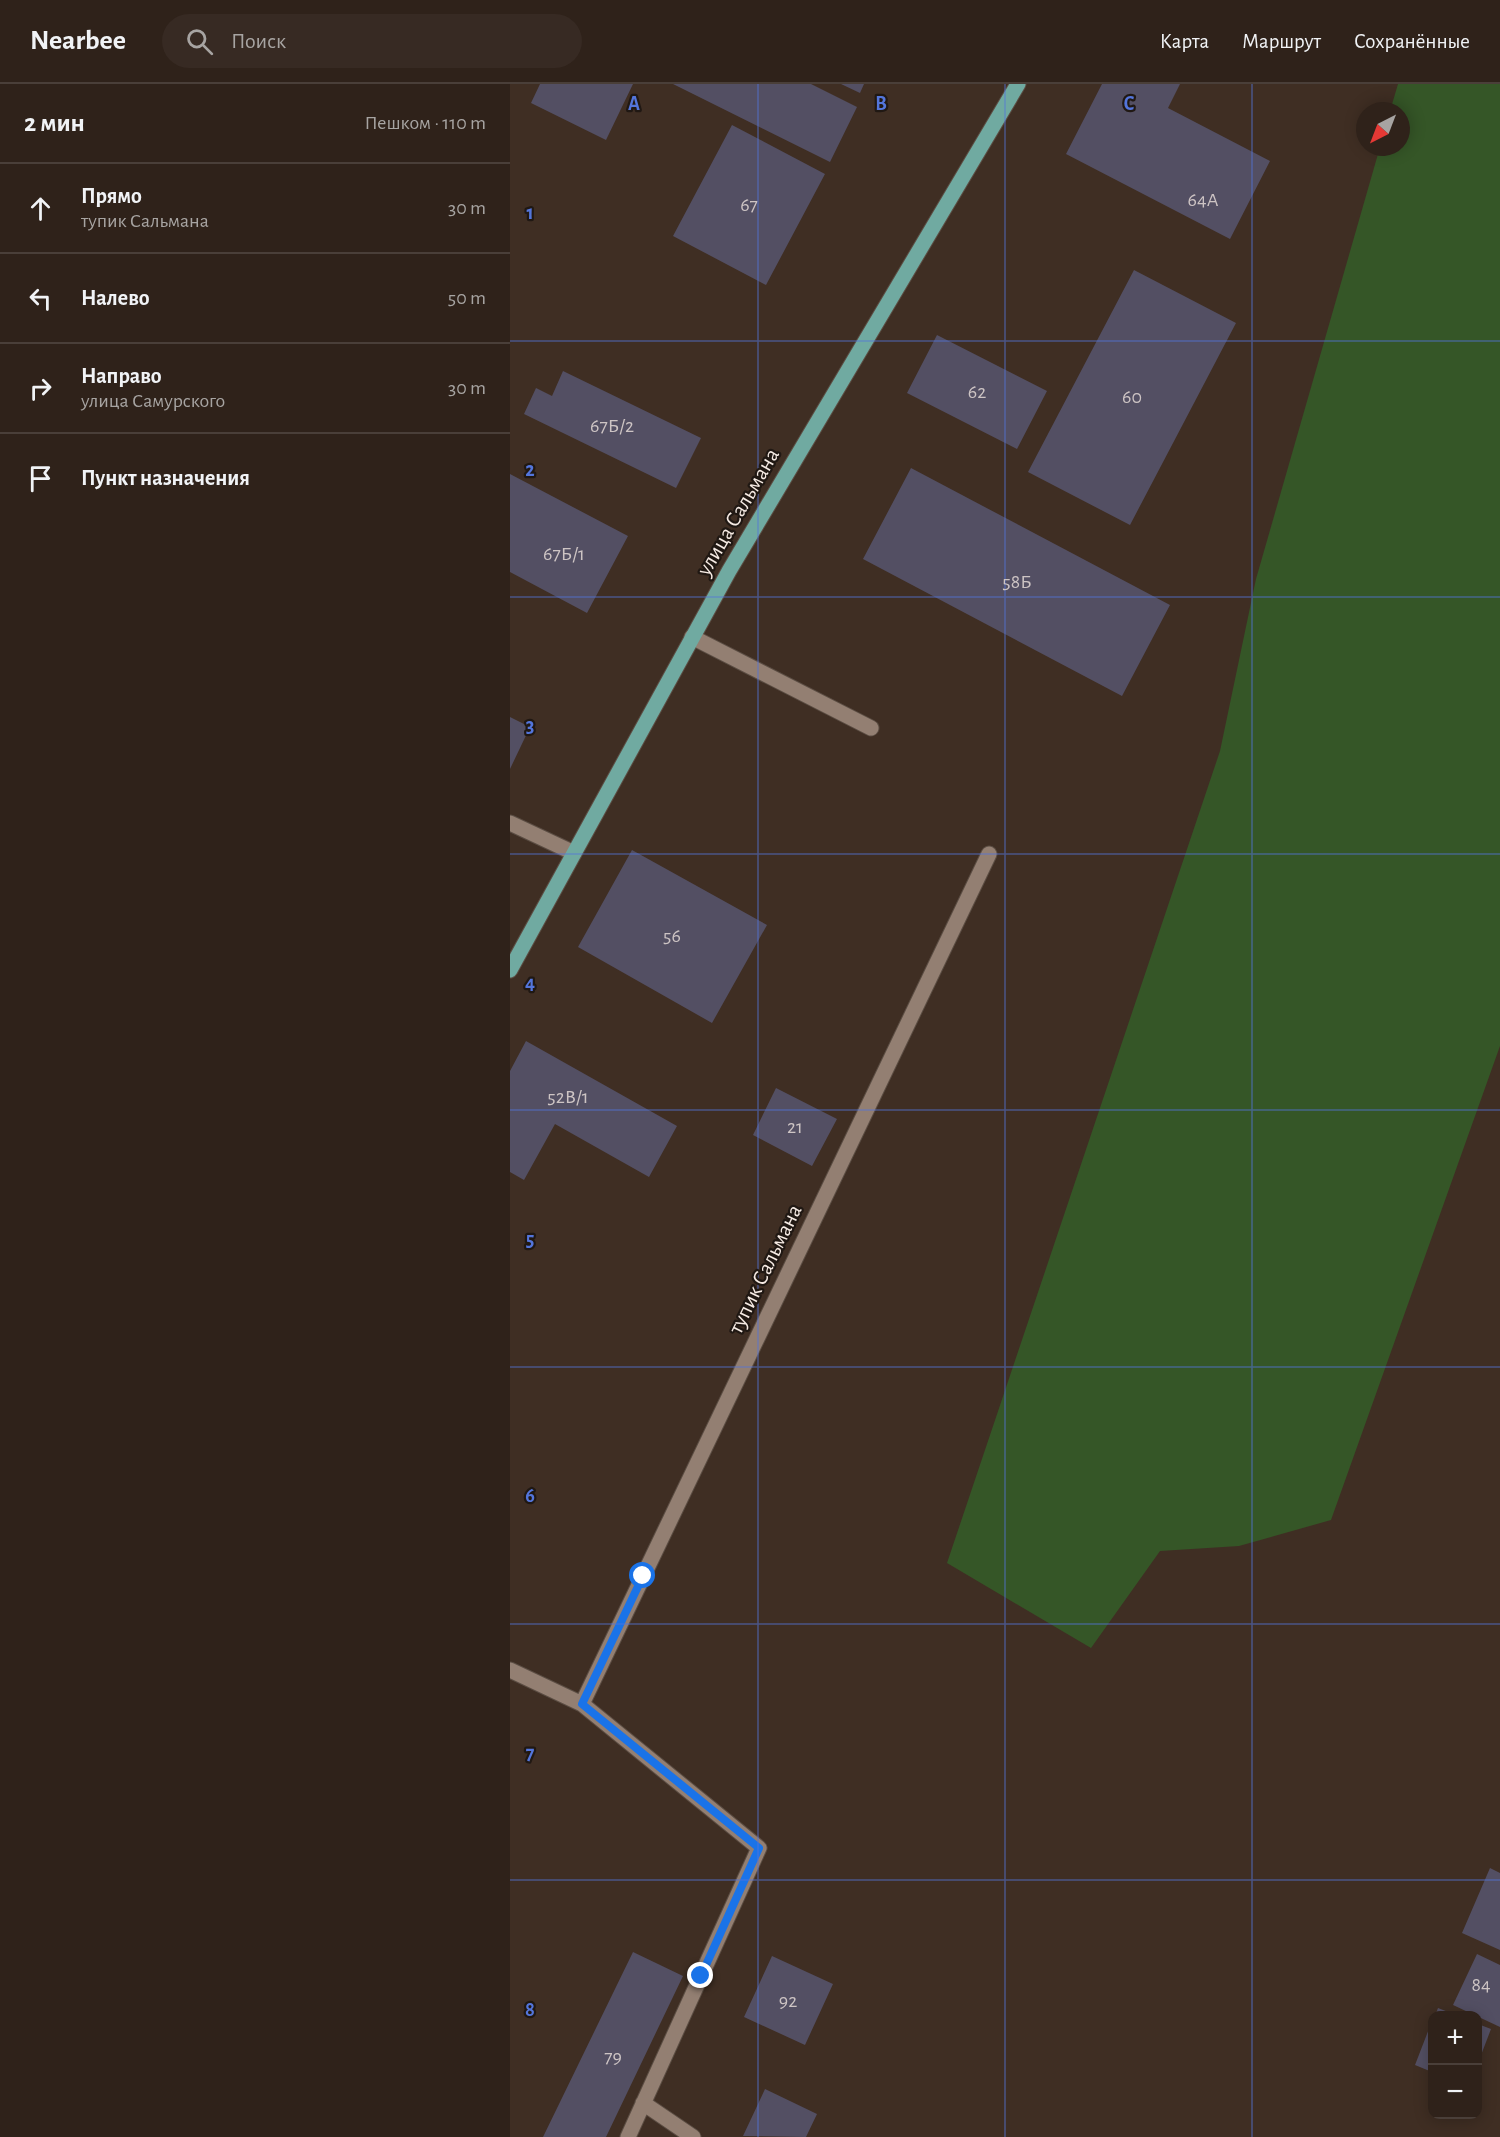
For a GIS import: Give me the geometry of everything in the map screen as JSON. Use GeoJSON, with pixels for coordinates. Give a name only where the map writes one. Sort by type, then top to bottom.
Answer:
{"type":"FeatureCollection","features":[{"type":"Feature","properties":{"kind":"main road","name":"улица Сальмана"},"geometry":{"type":"LineString","coordinates":[[510,970],[729,571],[1018,84]]}},
{"type":"Feature","properties":{"kind":"street"},"geometry":{"type":"LineString","coordinates":[[692,637],[871,728]]}},
{"type":"Feature","properties":{"kind":"street"},"geometry":{"type":"LineString","coordinates":[[510,823],[574,853]]}},
{"type":"Feature","properties":{"kind":"street","name":"тупик Сальмана"},"geometry":{"type":"LineString","coordinates":[[582,1704],[989,854]]}},
{"type":"Feature","properties":{"kind":"street"},"geometry":{"type":"LineString","coordinates":[[510,1670],[582,1704],[759,1848],[628,2137]]}},
{"type":"Feature","properties":{"kind":"street"},"geometry":{"type":"LineString","coordinates":[[643,2103],[693,2137]]}},
{"type":"Feature","properties":{"kind":"green space"},"geometry":{"type":"Polygon","coordinates":[[[1398,84],[1500,84],[1500,1046],[1331,1520],[1239,1546],[1160,1551],[1091,1648],[947,1563],[1220,751],[1256,579],[1377,156],[1410,156],[1410,102],[1393,102],[1398,84]]]}},
{"type":"Feature","properties":{"kind":"building"},"geometry":{"type":"Polygon","coordinates":[[[540,84],[633,84],[606,140],[531,103],[540,84]]]}},
{"type":"Feature","properties":{"kind":"building"},"geometry":{"type":"Polygon","coordinates":[[[673,84],[811,84],[857,107],[830,162],[673,84]]]}},
{"type":"Feature","properties":{"kind":"building"},"geometry":{"type":"Polygon","coordinates":[[[841,84],[864,84],[860,93],[841,84]]]}},
{"type":"Feature","properties":{"kind":"building"},"geometry":{"type":"Polygon","coordinates":[[[1102,84],[1180,84],[1168,108],[1270,161],[1230,239],[1066,154],[1102,84]]]}},
{"type":"Feature","properties":{"kind":"building"},"geometry":{"type":"Polygon","coordinates":[[[732,125],[825,174],[766,285],[673,236],[732,125]]]}},
{"type":"Feature","properties":{"kind":"building"},"geometry":{"type":"Polygon","coordinates":[[[1134,270],[1236,323],[1130,525],[1028,472],[1134,270]]]}},
{"type":"Feature","properties":{"kind":"building"},"geometry":{"type":"Polygon","coordinates":[[[937,335],[1047,391],[1017,449],[907,393],[937,335]]]}},
{"type":"Feature","properties":{"kind":"building"},"geometry":{"type":"Polygon","coordinates":[[[563,371],[701,438],[676,488],[524,414],[536,388],[552,396],[563,371]]]}},
{"type":"Feature","properties":{"kind":"building"},"geometry":{"type":"Polygon","coordinates":[[[911,468],[1170,605],[1122,696],[863,559],[911,468]]]}},
{"type":"Feature","properties":{"kind":"building"},"geometry":{"type":"Polygon","coordinates":[[[510,474],[628,536],[587,613],[510,572],[510,474]]]}},
{"type":"Feature","properties":{"kind":"building"},"geometry":{"type":"Polygon","coordinates":[[[510,717],[530,727],[510,769],[510,717]]]}},
{"type":"Feature","properties":{"kind":"building"},"geometry":{"type":"Polygon","coordinates":[[[632,850],[767,925],[712,1023],[578,947],[632,850]]]}},
{"type":"Feature","properties":{"kind":"building"},"geometry":{"type":"Polygon","coordinates":[[[526,1041],[677,1126],[649,1177],[555,1124],[524,1180],[510,1172],[510,1071],[526,1041]]]}},
{"type":"Feature","properties":{"kind":"building"},"geometry":{"type":"Polygon","coordinates":[[[776,1088],[837,1119],[812,1166],[753,1135],[776,1088]]]}},
{"type":"Feature","properties":{"kind":"building"},"geometry":{"type":"Polygon","coordinates":[[[1490,1868],[1500,1873],[1500,1950],[1462,1933],[1490,1868]]]}},
{"type":"Feature","properties":{"kind":"building"},"geometry":{"type":"Polygon","coordinates":[[[633,1952],[683,1976],[606,2137],[543,2137],[633,1952]]]}},
{"type":"Feature","properties":{"kind":"building"},"geometry":{"type":"Polygon","coordinates":[[[1477,1954],[1500,1965],[1500,2027],[1482,2019],[1482,2011],[1466,2011],[1453,2005],[1477,1954]]]}},
{"type":"Feature","properties":{"kind":"building"},"geometry":{"type":"Polygon","coordinates":[[[772,1956],[833,1984],[805,2045],[744,2017],[772,1956]]]}},
{"type":"Feature","properties":{"kind":"building"},"geometry":{"type":"Polygon","coordinates":[[[1482,2026],[1491,2029],[1482,2053],[1482,2026]]]}},
{"type":"Feature","properties":{"kind":"building"},"geometry":{"type":"Polygon","coordinates":[[[1428,2031],[1428,2070],[1415,2065],[1428,2031]]]}},
{"type":"Feature","properties":{"kind":"building"},"geometry":{"type":"Polygon","coordinates":[[[765,2089],[817,2114],[806,2137],[743,2136],[765,2089]]]}},
{"type":"Feature","properties":{"kind":"route"},"geometry":{"type":"LineString","coordinates":[[643,1576],[582,1704],[759,1848],[701,1976]]}}]}
